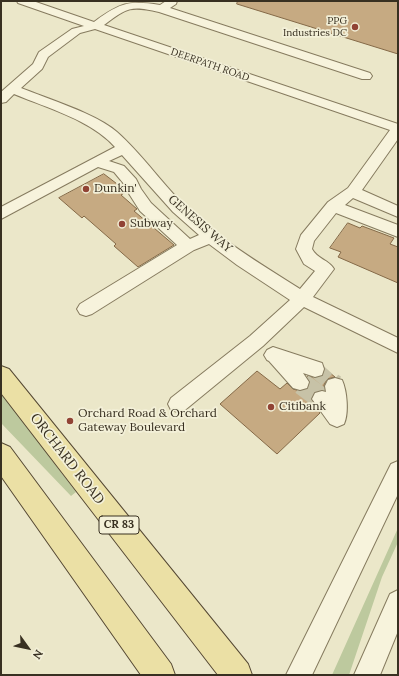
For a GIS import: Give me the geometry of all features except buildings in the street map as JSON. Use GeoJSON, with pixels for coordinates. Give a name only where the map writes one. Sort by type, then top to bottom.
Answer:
{"type":"FeatureCollection","features":[{"type":"Feature","properties":{"kind":"main road","name":"ORCHARD ROAD"},"geometry":{"type":"LineString","coordinates":[[1,376],[238,675]]}},
{"type":"Feature","properties":{"kind":"main road"},"geometry":{"type":"LineString","coordinates":[[1,455],[160,675]]}},
{"type":"Feature","properties":{"kind":"street","name":"DEERPATH ROAD"},"geometry":{"type":"LineString","coordinates":[[22,1],[398,128]]}},
{"type":"Feature","properties":{"kind":"street"},"geometry":{"type":"LineString","coordinates":[[162,9],[173,1]]}},
{"type":"Feature","properties":{"kind":"street"},"geometry":{"type":"LineString","coordinates":[[1,99],[38,66],[43,55],[76,31],[95,26],[120,8],[144,4],[366,76]]}},
{"type":"Feature","properties":{"kind":"street"},"geometry":{"type":"LineString","coordinates":[[82,42],[91,36],[95,26]]}},
{"type":"Feature","properties":{"kind":"street"},"geometry":{"type":"LineString","coordinates":[[38,66],[57,60]]}},
{"type":"Feature","properties":{"kind":"street","name":"GENESIS WAY"},"geometry":{"type":"LineString","coordinates":[[14,89],[96,124],[112,135],[178,208],[211,237],[272,281],[302,299],[398,346]]}},
{"type":"Feature","properties":{"kind":"street"},"geometry":{"type":"LineString","coordinates":[[178,404],[294,309],[326,269],[310,260],[304,249],[307,239],[333,206],[353,191],[391,149],[398,128]]}},
{"type":"Feature","properties":{"kind":"street"},"geometry":{"type":"LineString","coordinates":[[1,214],[99,160],[124,148]]}},
{"type":"Feature","properties":{"kind":"street"},"geometry":{"type":"LineString","coordinates":[[99,160],[104,164],[119,170],[131,182],[132,188]]}},
{"type":"Feature","properties":{"kind":"street"},"geometry":{"type":"LineString","coordinates":[[35,207],[106,170],[113,173],[132,188],[147,208],[188,246]]}},
{"type":"Feature","properties":{"kind":"street"},"geometry":{"type":"LineString","coordinates":[[353,191],[364,198],[398,212]]}},
{"type":"Feature","properties":{"kind":"street"},"geometry":{"type":"LineString","coordinates":[[333,206],[398,232]]}},
{"type":"Feature","properties":{"kind":"street"},"geometry":{"type":"LineString","coordinates":[[86,309],[188,246],[211,237]]}},
{"type":"Feature","properties":{"kind":"street"},"geometry":{"type":"LineString","coordinates":[[273,355],[308,376]]}},
{"type":"Feature","properties":{"kind":"street"},"geometry":{"type":"LineString","coordinates":[[329,392],[337,418]]}},
{"type":"Feature","properties":{"kind":"street"},"geometry":{"type":"LineString","coordinates":[[299,675],[398,471]]}},
{"type":"Feature","properties":{"kind":"street"},"geometry":{"type":"LineString","coordinates":[[367,675],[398,602]]}},
{"type":"Feature","properties":{"kind":"green space"},"geometry":{"type":"Polygon","coordinates":[[[1,393],[76,492],[71,496],[1,423],[1,393]]]}},
{"type":"Feature","properties":{"kind":"green space"},"geometry":{"type":"Polygon","coordinates":[[[398,528],[398,542],[382,577],[349,675],[332,675],[398,528]]]}},
{"type":"Feature","properties":{"kind":"tunnel"},"geometry":{"type":"LineString","coordinates":[[315,369],[333,385]]}},
{"type":"Feature","properties":{"kind":"tunnel"},"geometry":{"type":"LineString","coordinates":[[302,384],[322,399]]}},
{"type":"Feature","properties":{"kind":"place","name":"PPG Industries DC"},"geometry":{"type":"Point","coordinates":[355,27]}},
{"type":"Feature","properties":{"kind":"place","name":"Dunkin'"},"geometry":{"type":"Point","coordinates":[86,189]}},
{"type":"Feature","properties":{"kind":"place","name":"Subway"},"geometry":{"type":"Point","coordinates":[122,224]}},
{"type":"Feature","properties":{"kind":"place","name":"Citibank"},"geometry":{"type":"Point","coordinates":[271,407]}},
{"type":"Feature","properties":{"kind":"place","name":"Orchard Road & Orchard Gateway Boulevard"},"geometry":{"type":"Point","coordinates":[70,421]}}]}
